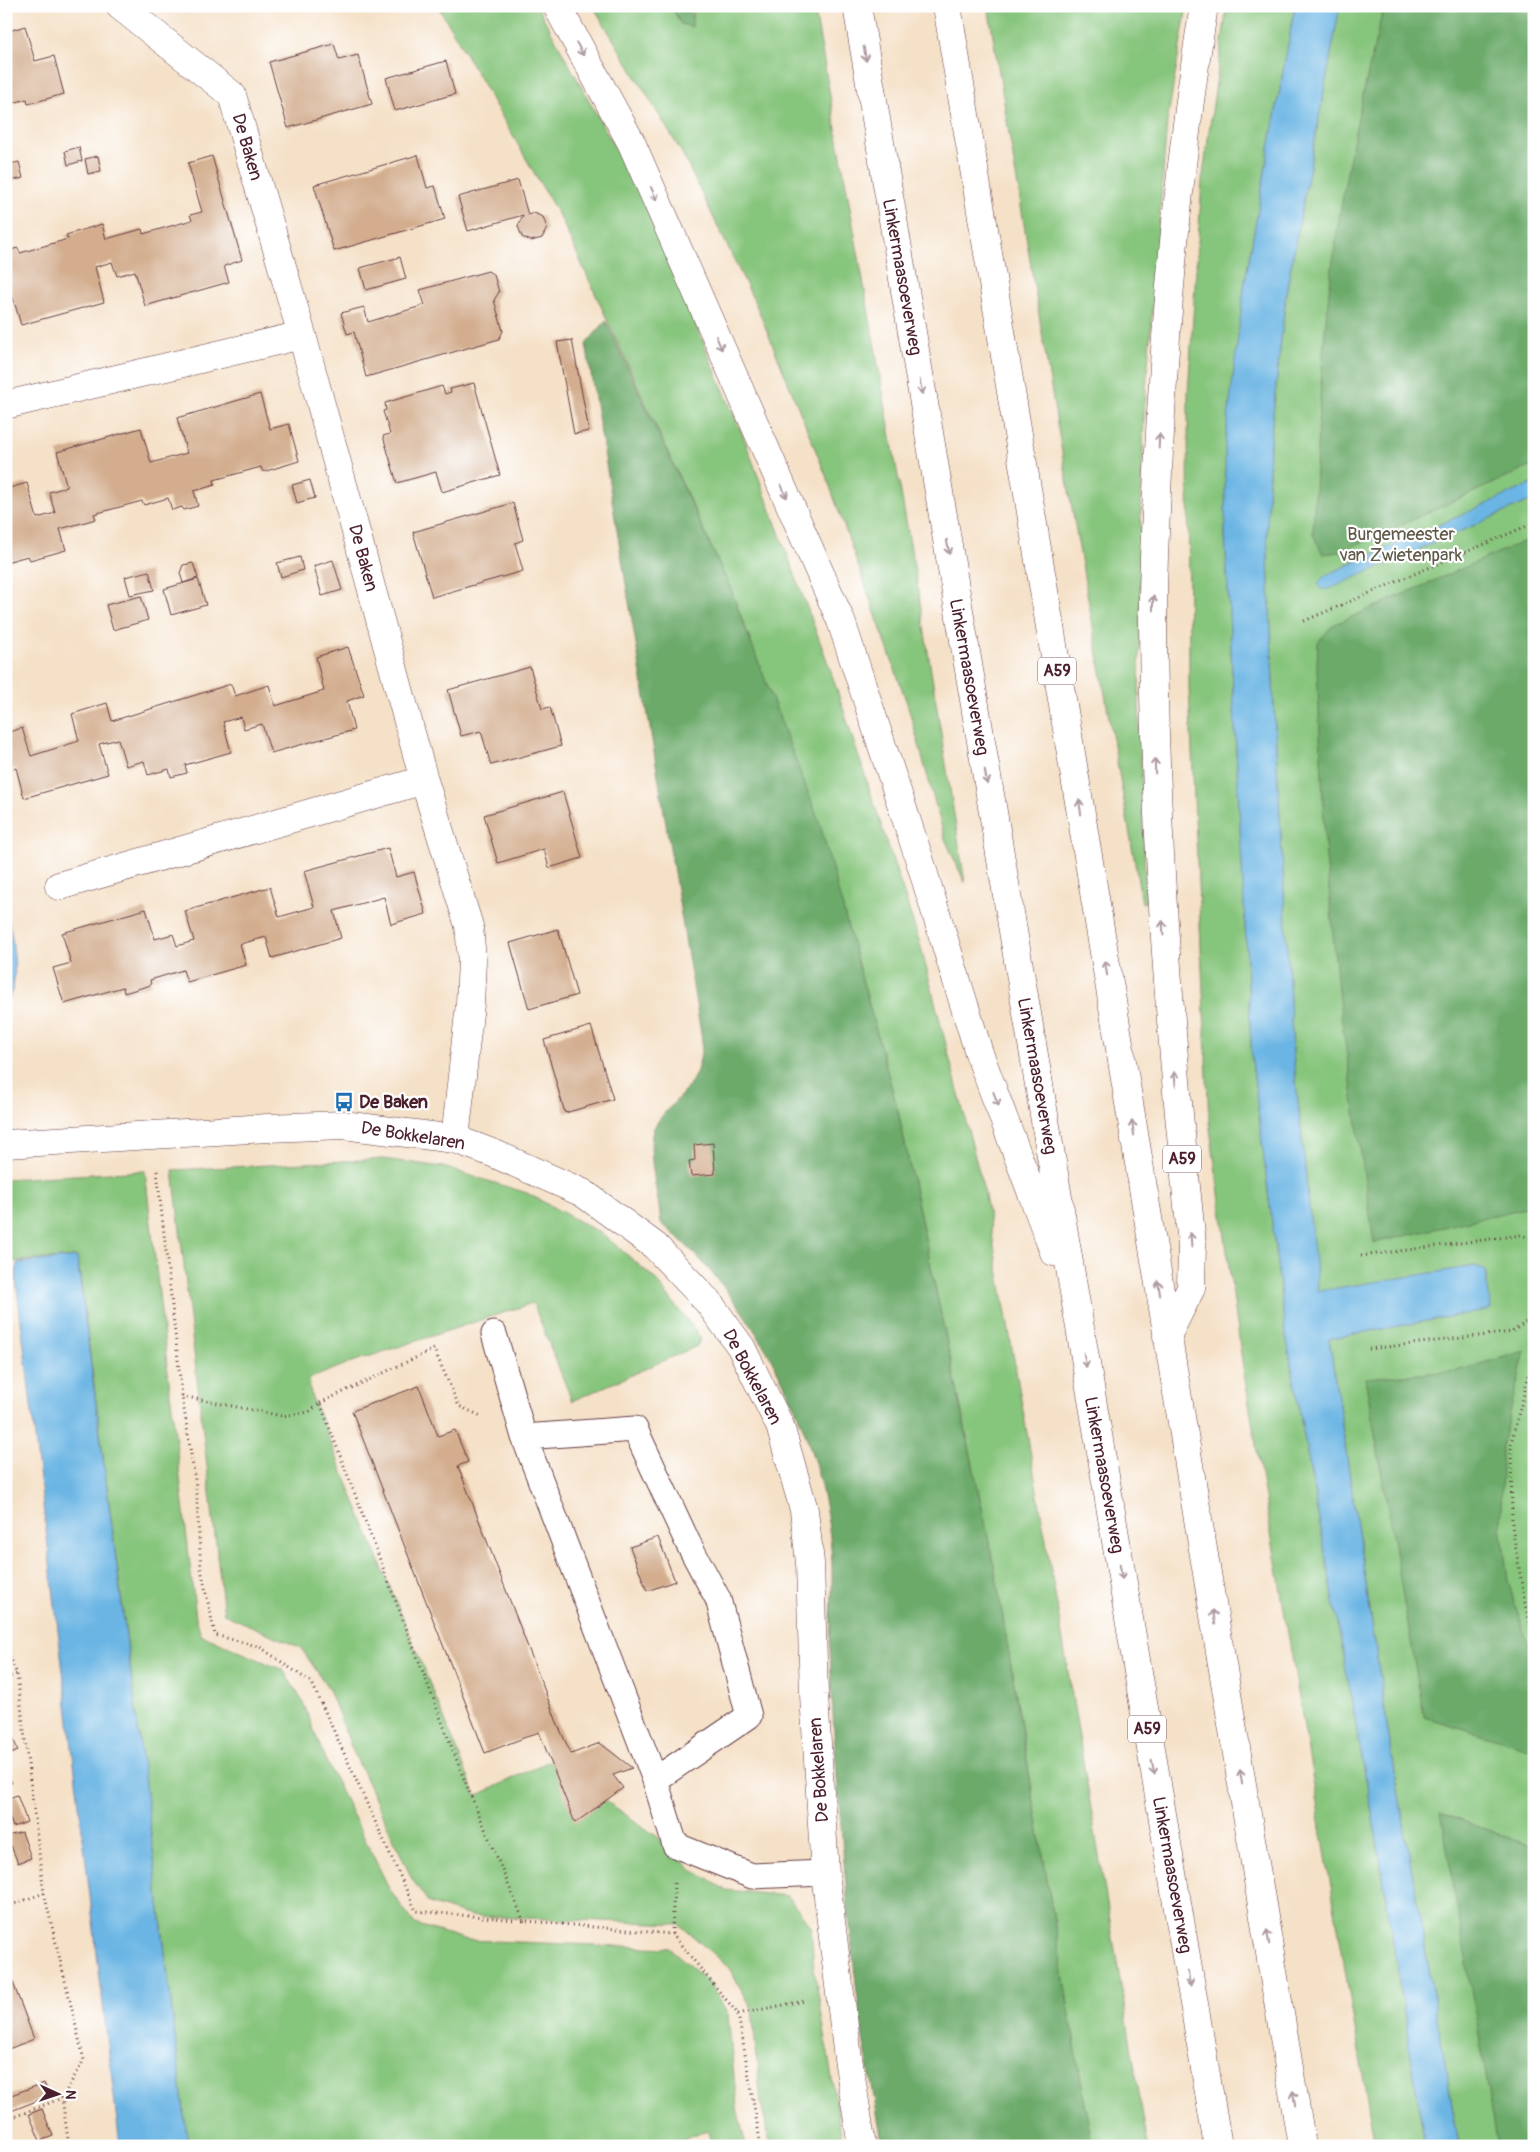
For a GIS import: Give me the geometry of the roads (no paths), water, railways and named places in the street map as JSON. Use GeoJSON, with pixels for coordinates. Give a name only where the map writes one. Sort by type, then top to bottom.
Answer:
{"type":"FeatureCollection","features":[{"type":"Feature","properties":{"kind":"main road","name":"De Baken"},"geometry":{"type":"LineString","coordinates":[[120,6],[232,95],[302,335],[424,780],[469,926],[472,952],[470,1004],[455,1139]]}},
{"type":"Feature","properties":{"kind":"main road","name":"A59"},"geometry":{"type":"LineString","coordinates":[[557,6],[631,142],[841,622],[919,858],[979,1053],[1076,1312]]}},
{"type":"Feature","properties":{"kind":"main road","name":"Linkermaasoeverweg"},"geometry":{"type":"LineString","coordinates":[[857,6],[1218,2146]]}},
{"type":"Feature","properties":{"kind":"main road","name":"A59"},"geometry":{"type":"LineString","coordinates":[[947,6],[1302,2146]]}},
{"type":"Feature","properties":{"kind":"main road","name":"A59"},"geometry":{"type":"LineString","coordinates":[[1167,1336],[1191,1288],[1192,1244],[1178,1118],[1166,967],[1156,793],[1153,600],[1161,396],[1172,252],[1188,116],[1204,6]]}},
{"type":"Feature","properties":{"kind":"main road"},"geometry":{"type":"LineString","coordinates":[[6,405],[302,335]]}},
{"type":"Feature","properties":{"kind":"main road"},"geometry":{"type":"LineString","coordinates":[[59,886],[424,780]]}},
{"type":"Feature","properties":{"kind":"main road","name":"De Bokkelaren"},"geometry":{"type":"LineString","coordinates":[[6,1144],[343,1125],[455,1139],[495,1154],[583,1193],[656,1246],[708,1303],[741,1348],[766,1396],[785,1442],[804,1510],[810,1563],[814,1695],[826,1873],[848,2058],[862,2146]]}},
{"type":"Feature","properties":{"kind":"lane"},"geometry":{"type":"LineString","coordinates":[[494,1334],[524,1437],[655,1780],[675,1845],[752,1876],[826,1873]]}},
{"type":"Feature","properties":{"kind":"lane"},"geometry":{"type":"LineString","coordinates":[[524,1437],[635,1429],[688,1543],[718,1599],[748,1716],[655,1780]]}},
{"type":"Feature","properties":{"kind":"water"},"geometry":{"type":"Polygon","coordinates":[[[1295,6],[1340,6],[1286,293],[1270,442],[1267,531],[1274,709],[1293,1054],[1318,1291],[1475,1266],[1485,1270],[1491,1309],[1329,1339],[1388,1731],[1459,2146],[1425,2146],[1379,1852],[1286,1336],[1252,1061],[1225,533],[1225,442],[1244,287],[1295,6]]]}},
{"type":"Feature","properties":{"kind":"water"},"geometry":{"type":"Polygon","coordinates":[[[1534,483],[1534,499],[1329,589],[1321,589],[1318,583],[1326,575],[1534,483]]]}},
{"type":"Feature","properties":{"kind":"water"},"geometry":{"type":"Polygon","coordinates":[[[6,911],[13,945],[15,971],[14,984],[6,1002],[6,911]]]}},
{"type":"Feature","properties":{"kind":"water"},"geometry":{"type":"Polygon","coordinates":[[[77,1257],[143,1768],[188,2146],[120,2146],[16,1280],[17,1263],[77,1257]]]}},
{"type":"Feature","properties":{"kind":"place","name":"De Baken"},"geometry":{"type":"Point","coordinates":[344,1102]}},
{"type":"Feature","properties":{"kind":"park label","name":"Burgemeester van Zwietenpark"},"geometry":{"type":"Point","coordinates":[1401,544]}}]}
